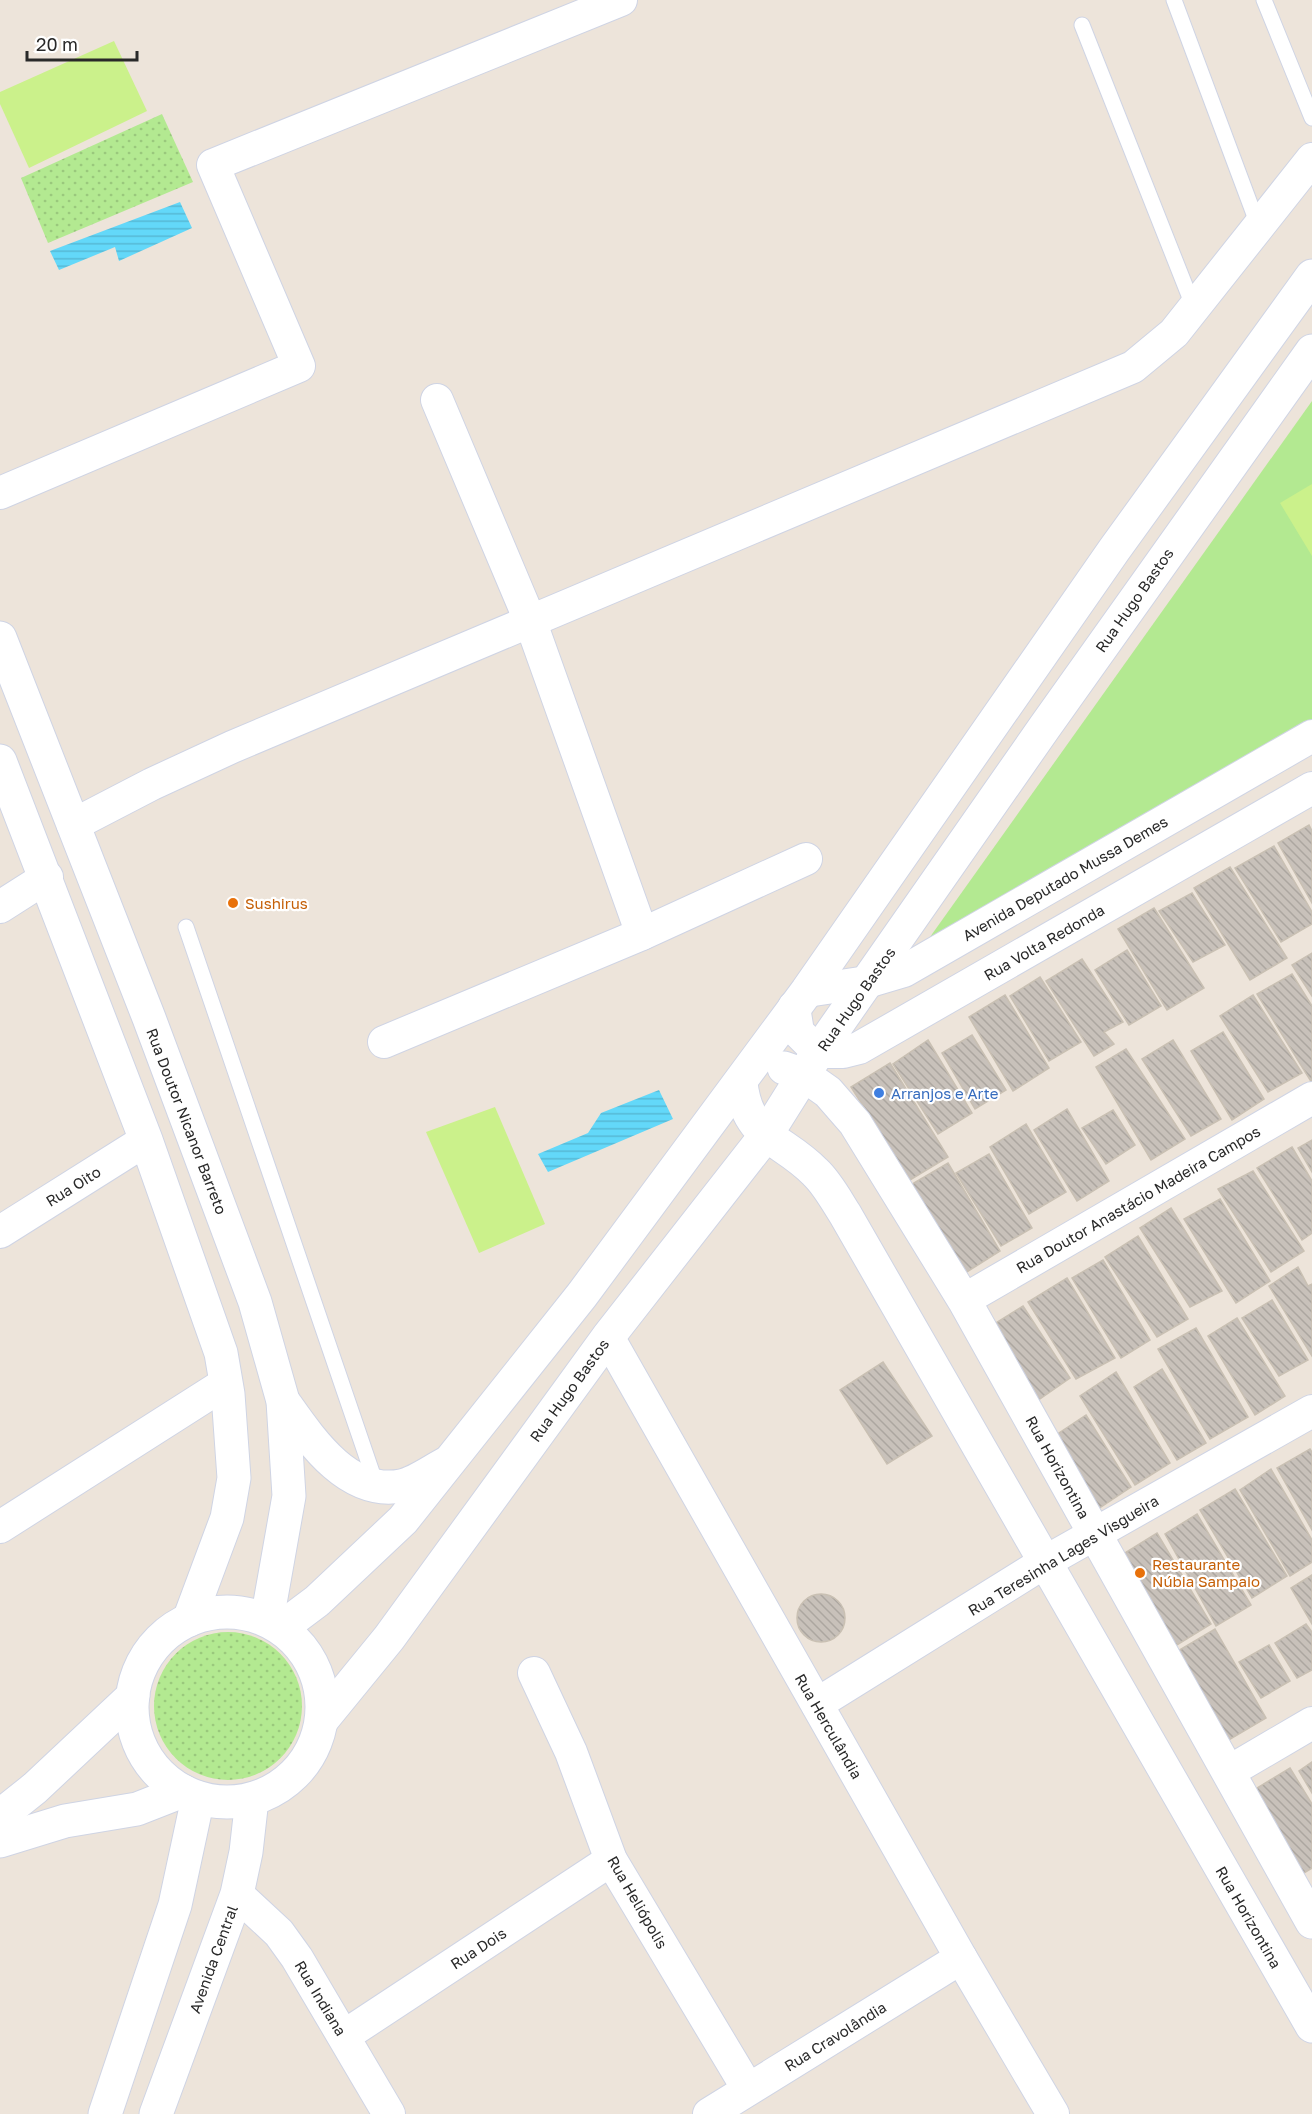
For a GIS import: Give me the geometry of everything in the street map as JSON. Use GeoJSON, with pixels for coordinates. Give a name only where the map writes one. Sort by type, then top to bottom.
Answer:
{"type":"FeatureCollection","features":[{"type":"Feature","properties":{"kind":"street"},"geometry":{"type":"LineString","coordinates":[[0,493],[299,366],[213,165],[621,0]]}},
{"type":"Feature","properties":{"kind":"street"},"geometry":{"type":"LineString","coordinates":[[73,825],[152,784],[232,747],[531,623],[1133,367],[1174,333],[1312,159]]}},
{"type":"Feature","properties":{"kind":"street"},"geometry":{"type":"LineString","coordinates":[[274,1624],[317,1601],[378,1546],[582,1295],[748,1072],[1114,550],[1312,276]]}},
{"type":"Feature","properties":{"kind":"street","name":"Rua Hugo Bastos"},"geometry":{"type":"LineString","coordinates":[[322,1720],[389,1638],[608,1337],[766,1135],[867,982],[1312,351]]}},
{"type":"Feature","properties":{"kind":"street"},"geometry":{"type":"LineString","coordinates":[[437,400],[531,623],[642,934]]}},
{"type":"Feature","properties":{"kind":"street","name":"Rua Doutor Nicanor Barreto"},"geometry":{"type":"LineString","coordinates":[[0,638],[255,1302],[283,1401],[289,1496],[274,1624]]}},
{"type":"Feature","properties":{"kind":"street","name":"Avenida Deputado Mussa Demes"},"geometry":{"type":"LineString","coordinates":[[800,999],[904,971],[1312,735]]}},
{"type":"Feature","properties":{"kind":"street"},"geometry":{"type":"LineString","coordinates":[[0,761],[47,877],[212,1321],[226,1383],[234,1478],[227,1518],[189,1620]]}},
{"type":"Feature","properties":{"kind":"street","name":"Rua Volta Redonda"},"geometry":{"type":"LineString","coordinates":[[811,1064],[868,1044],[1312,788]]}},
{"type":"Feature","properties":{"kind":"street"},"geometry":{"type":"LineString","coordinates":[[384,1042],[642,934],[806,859]]}},
{"type":"Feature","properties":{"kind":"street"},"geometry":{"type":"LineString","coordinates":[[0,907],[47,877]]}},
{"type":"Feature","properties":{"kind":"street"},"geometry":{"type":"LineString","coordinates":[[800,999],[798,1032],[811,1064]]}},
{"type":"Feature","properties":{"kind":"street","name":"Rua Horizontina"},"geometry":{"type":"LineString","coordinates":[[1312,1922],[1230,1771],[964,1300],[855,1123],[828,1092],[811,1064],[772,1063],[748,1072],[742,1099],[750,1118],[766,1135],[816,1172],[845,1214],[1312,2026]]}},
{"type":"Feature","properties":{"kind":"street","name":"Rua Doutor Anastácio Madeira Campos"},"geometry":{"type":"LineString","coordinates":[[964,1300],[1312,1098]]}},
{"type":"Feature","properties":{"kind":"street","name":"Rua Oito"},"geometry":{"type":"LineString","coordinates":[[0,1232],[146,1140]]}},
{"type":"Feature","properties":{"kind":"street","name":"Rua Herculândia"},"geometry":{"type":"LineString","coordinates":[[608,1337],[961,1958],[1053,2114]]}},
{"type":"Feature","properties":{"kind":"street"},"geometry":{"type":"LineString","coordinates":[[0,1527],[226,1383]]}},
{"type":"Feature","properties":{"kind":"street"},"geometry":{"type":"LineString","coordinates":[[283,1401],[311,1440],[337,1467],[376,1487],[403,1486],[447,1463]]}},
{"type":"Feature","properties":{"kind":"street","name":"Rua Teresinha Lages Visgueira"},"geometry":{"type":"LineString","coordinates":[[817,1704],[1046,1562],[1312,1411]]}},
{"type":"Feature","properties":{"kind":"street"},"geometry":{"type":"LineString","coordinates":[[220,1612],[252,1615],[274,1624],[301,1646],[315,1668],[322,1694],[322,1720],[314,1746],[299,1770],[278,1787],[252,1799],[229,1802],[190,1795],[160,1775],[143,1752],[133,1725],[133,1696],[142,1664],[162,1638],[189,1620],[220,1612]]}},
{"type":"Feature","properties":{"kind":"street","name":"Rua Heliópolis"},"geometry":{"type":"LineString","coordinates":[[534,1673],[571,1752],[611,1860],[748,2089]]}},
{"type":"Feature","properties":{"kind":"street"},"geometry":{"type":"LineString","coordinates":[[0,1816],[35,1788],[133,1696]]}},
{"type":"Feature","properties":{"kind":"street"},"geometry":{"type":"LineString","coordinates":[[1230,1771],[1312,1723]]}},
{"type":"Feature","properties":{"kind":"street"},"geometry":{"type":"LineString","coordinates":[[0,1841],[65,1821],[137,1809],[190,1795]]}},
{"type":"Feature","properties":{"kind":"street"},"geometry":{"type":"LineString","coordinates":[[105,2114],[175,1905],[190,1795]]}},
{"type":"Feature","properties":{"kind":"street","name":"Avenida Central"},"geometry":{"type":"LineString","coordinates":[[156,2114],[237,1894],[246,1852],[252,1799]]}},
{"type":"Feature","properties":{"kind":"street","name":"Rua Dois"},"geometry":{"type":"LineString","coordinates":[[344,2036],[611,1860]]}},
{"type":"Feature","properties":{"kind":"street","name":"Rua Indiana"},"geometry":{"type":"LineString","coordinates":[[237,1894],[279,1933],[297,1958],[389,2114]]}},
{"type":"Feature","properties":{"kind":"street","name":"Rua Cravolândia"},"geometry":{"type":"LineString","coordinates":[[709,2114],[961,1958]]}},
{"type":"Feature","properties":{"kind":"lane"},"geometry":{"type":"LineString","coordinates":[[1174,0],[1258,225]]}},
{"type":"Feature","properties":{"kind":"lane"},"geometry":{"type":"LineString","coordinates":[[1264,0],[1312,118]]}},
{"type":"Feature","properties":{"kind":"lane"},"geometry":{"type":"LineString","coordinates":[[1082,25],[1194,308]]}},
{"type":"Feature","properties":{"kind":"lane"},"geometry":{"type":"LineString","coordinates":[[186,927],[376,1487]]}},
{"type":"Feature","properties":{"kind":"green space"},"geometry":{"type":"Polygon","coordinates":[[[114,41],[147,111],[29,168],[0,104],[0,92],[114,41]]]}},
{"type":"Feature","properties":{"kind":"green space"},"geometry":{"type":"Polygon","coordinates":[[[162,114],[193,182],[48,243],[21,178],[162,114]]]}},
{"type":"Feature","properties":{"kind":"green space"},"geometry":{"type":"Polygon","coordinates":[[[1312,401],[1312,721],[925,944],[1312,401]]]}},
{"type":"Feature","properties":{"kind":"green space"},"geometry":{"type":"Polygon","coordinates":[[[1312,484],[1312,556],[1280,503],[1312,484]]]}},
{"type":"Feature","properties":{"kind":"green space"},"geometry":{"type":"Polygon","coordinates":[[[495,1107],[545,1224],[479,1253],[426,1132],[495,1107]]]}},
{"type":"Feature","properties":{"kind":"green space"},"geometry":{"type":"Polygon","coordinates":[[[228,1632],[256,1637],[281,1653],[297,1678],[302,1706],[297,1734],[281,1759],[256,1775],[228,1780],[200,1775],[175,1759],[159,1734],[154,1706],[159,1678],[175,1653],[200,1637],[228,1632]]]}},
{"type":"Feature","properties":{"kind":"water"},"geometry":{"type":"Polygon","coordinates":[[[180,202],[192,228],[119,261],[115,247],[59,270],[50,251],[180,202]]]}},
{"type":"Feature","properties":{"kind":"water"},"geometry":{"type":"Polygon","coordinates":[[[659,1090],[673,1119],[548,1172],[538,1154],[588,1133],[601,1113],[659,1090]]]}},
{"type":"Feature","properties":{"kind":"building"},"geometry":{"type":"Polygon","coordinates":[[[1309,825],[1312,831],[1312,903],[1278,843],[1309,825]]]}},
{"type":"Feature","properties":{"kind":"building"},"geometry":{"type":"Polygon","coordinates":[[[1274,846],[1312,912],[1312,924],[1281,942],[1235,868],[1274,846]]]}},
{"type":"Feature","properties":{"kind":"building"},"geometry":{"type":"Polygon","coordinates":[[[1230,867],[1287,958],[1250,980],[1194,888],[1230,867]]]}},
{"type":"Feature","properties":{"kind":"building"},"geometry":{"type":"Polygon","coordinates":[[[1192,893],[1225,945],[1193,962],[1159,911],[1192,893]]]}},
{"type":"Feature","properties":{"kind":"building"},"geometry":{"type":"Polygon","coordinates":[[[1154,908],[1204,988],[1167,1010],[1118,929],[1154,908]]]}},
{"type":"Feature","properties":{"kind":"building"},"geometry":{"type":"Polygon","coordinates":[[[1127,950],[1161,1006],[1129,1025],[1095,970],[1127,950]]]}},
{"type":"Feature","properties":{"kind":"building"},"geometry":{"type":"Polygon","coordinates":[[[1312,953],[1312,996],[1292,965],[1312,953]]]}},
{"type":"Feature","properties":{"kind":"building"},"geometry":{"type":"Polygon","coordinates":[[[1082,959],[1123,1022],[1104,1032],[1114,1044],[1094,1056],[1046,981],[1082,959]]]}},
{"type":"Feature","properties":{"kind":"building"},"geometry":{"type":"Polygon","coordinates":[[[1292,974],[1312,1006],[1312,1083],[1257,994],[1292,974]]]}},
{"type":"Feature","properties":{"kind":"building"},"geometry":{"type":"Polygon","coordinates":[[[1040,977],[1081,1042],[1049,1061],[1010,996],[1040,977]]]}},
{"type":"Feature","properties":{"kind":"building"},"geometry":{"type":"Polygon","coordinates":[[[1005,995],[1049,1068],[1013,1091],[969,1017],[1005,995]]]}},
{"type":"Feature","properties":{"kind":"building"},"geometry":{"type":"Polygon","coordinates":[[[1253,995],[1302,1073],[1268,1092],[1220,1016],[1253,995]]]}},
{"type":"Feature","properties":{"kind":"building"},"geometry":{"type":"Polygon","coordinates":[[[1223,1032],[1264,1099],[1232,1120],[1191,1051],[1223,1032]]]}},
{"type":"Feature","properties":{"kind":"building"},"geometry":{"type":"Polygon","coordinates":[[[972,1035],[1006,1090],[975,1109],[942,1053],[972,1035]]]}},
{"type":"Feature","properties":{"kind":"building"},"geometry":{"type":"Polygon","coordinates":[[[928,1040],[972,1113],[938,1134],[893,1064],[928,1040]]]}},
{"type":"Feature","properties":{"kind":"building"},"geometry":{"type":"Polygon","coordinates":[[[1173,1040],[1221,1119],[1191,1136],[1142,1059],[1173,1040]]]}},
{"type":"Feature","properties":{"kind":"building"},"geometry":{"type":"Polygon","coordinates":[[[1126,1049],[1185,1139],[1151,1160],[1096,1067],[1126,1049]]]}},
{"type":"Feature","properties":{"kind":"building"},"geometry":{"type":"Polygon","coordinates":[[[890,1063],[948,1157],[910,1180],[851,1087],[890,1063]]]}},
{"type":"Feature","properties":{"kind":"building"},"geometry":{"type":"Polygon","coordinates":[[[1067,1109],[1109,1181],[1077,1201],[1034,1130],[1067,1109]]]}},
{"type":"Feature","properties":{"kind":"building"},"geometry":{"type":"Polygon","coordinates":[[[1113,1110],[1135,1145],[1106,1164],[1082,1128],[1113,1110]]]}},
{"type":"Feature","properties":{"kind":"building"},"geometry":{"type":"Polygon","coordinates":[[[1026,1124],[1066,1192],[1029,1214],[990,1147],[1026,1124]]]}},
{"type":"Feature","properties":{"kind":"building"},"geometry":{"type":"Polygon","coordinates":[[[1312,1140],[1312,1172],[1298,1148],[1312,1140]]]}},
{"type":"Feature","properties":{"kind":"building"},"geometry":{"type":"Polygon","coordinates":[[[1292,1147],[1312,1181],[1312,1233],[1302,1240],[1257,1168],[1292,1147]]]}},
{"type":"Feature","properties":{"kind":"building"},"geometry":{"type":"Polygon","coordinates":[[[989,1154],[1032,1228],[1001,1246],[956,1173],[989,1154]]]}},
{"type":"Feature","properties":{"kind":"building"},"geometry":{"type":"Polygon","coordinates":[[[948,1163],[1000,1251],[962,1275],[907,1187],[948,1163]]]}},
{"type":"Feature","properties":{"kind":"building"},"geometry":{"type":"Polygon","coordinates":[[[1253,1171],[1304,1251],[1271,1272],[1218,1189],[1253,1171]]]}},
{"type":"Feature","properties":{"kind":"building"},"geometry":{"type":"Polygon","coordinates":[[[1220,1199],[1270,1281],[1236,1303],[1184,1219],[1220,1199]]]}},
{"type":"Feature","properties":{"kind":"building"},"geometry":{"type":"Polygon","coordinates":[[[1171,1208],[1222,1291],[1190,1307],[1140,1228],[1171,1208]]]}},
{"type":"Feature","properties":{"kind":"building"},"geometry":{"type":"Polygon","coordinates":[[[1138,1236],[1188,1319],[1157,1337],[1105,1257],[1138,1236]]]}},
{"type":"Feature","properties":{"kind":"building"},"geometry":{"type":"Polygon","coordinates":[[[1103,1260],[1150,1340],[1121,1358],[1072,1278],[1103,1260]]]}},
{"type":"Feature","properties":{"kind":"building"},"geometry":{"type":"Polygon","coordinates":[[[1298,1267],[1308,1286],[1312,1284],[1312,1356],[1269,1286],[1298,1267]]]}},
{"type":"Feature","properties":{"kind":"building"},"geometry":{"type":"Polygon","coordinates":[[[1067,1278],[1115,1358],[1076,1379],[1028,1302],[1067,1278]]]}},
{"type":"Feature","properties":{"kind":"building"},"geometry":{"type":"Polygon","coordinates":[[[1272,1300],[1308,1360],[1279,1376],[1242,1318],[1272,1300]]]}},
{"type":"Feature","properties":{"kind":"building"},"geometry":{"type":"Polygon","coordinates":[[[1023,1306],[1070,1378],[1037,1401],[991,1326],[1023,1306]]]}},
{"type":"Feature","properties":{"kind":"building"},"geometry":{"type":"Polygon","coordinates":[[[1237,1318],[1285,1396],[1255,1415],[1208,1336],[1237,1318]]]}},
{"type":"Feature","properties":{"kind":"building"},"geometry":{"type":"Polygon","coordinates":[[[1196,1328],[1248,1417],[1210,1439],[1158,1349],[1196,1328]]]}},
{"type":"Feature","properties":{"kind":"building"},"geometry":{"type":"Polygon","coordinates":[[[883,1362],[932,1436],[887,1464],[840,1390],[883,1362]]]}},
{"type":"Feature","properties":{"kind":"building"},"geometry":{"type":"Polygon","coordinates":[[[1162,1369],[1206,1443],[1177,1460],[1134,1387],[1162,1369]]]}},
{"type":"Feature","properties":{"kind":"building"},"geometry":{"type":"Polygon","coordinates":[[[1116,1372],[1170,1463],[1135,1485],[1080,1396],[1116,1372]]]}},
{"type":"Feature","properties":{"kind":"building"},"geometry":{"type":"Polygon","coordinates":[[[1086,1415],[1131,1487],[1095,1511],[1050,1439],[1086,1415]]]}},
{"type":"Feature","properties":{"kind":"building"},"geometry":{"type":"Polygon","coordinates":[[[1310,1449],[1312,1452],[1312,1530],[1277,1468],[1310,1449]]]}},
{"type":"Feature","properties":{"kind":"building"},"geometry":{"type":"Polygon","coordinates":[[[1271,1469],[1312,1540],[1312,1562],[1290,1576],[1240,1490],[1271,1469]]]}},
{"type":"Feature","properties":{"kind":"building"},"geometry":{"type":"Polygon","coordinates":[[[1235,1489],[1287,1576],[1252,1598],[1200,1510],[1235,1489]]]}},
{"type":"Feature","properties":{"kind":"building"},"geometry":{"type":"Polygon","coordinates":[[[1197,1514],[1251,1605],[1216,1626],[1165,1534],[1197,1514]]]}},
{"type":"Feature","properties":{"kind":"building"},"geometry":{"type":"Polygon","coordinates":[[[1157,1533],[1211,1624],[1172,1648],[1120,1556],[1157,1533]]]}},
{"type":"Feature","properties":{"kind":"building"},"geometry":{"type":"Polygon","coordinates":[[[1312,1575],[1312,1624],[1291,1588],[1312,1575]]]}},
{"type":"Feature","properties":{"kind":"building"},"geometry":{"type":"Polygon","coordinates":[[[821,1594],[838,1601],[845,1618],[838,1635],[821,1642],[804,1635],[797,1618],[804,1601],[821,1594]]]}},
{"type":"Feature","properties":{"kind":"building"},"geometry":{"type":"Polygon","coordinates":[[[1306,1624],[1312,1632],[1312,1670],[1297,1678],[1275,1643],[1306,1624]]]}},
{"type":"Feature","properties":{"kind":"building"},"geometry":{"type":"Polygon","coordinates":[[[1215,1629],[1266,1718],[1227,1741],[1176,1652],[1215,1629]]]}},
{"type":"Feature","properties":{"kind":"building"},"geometry":{"type":"Polygon","coordinates":[[[1269,1645],[1290,1681],[1261,1698],[1239,1662],[1269,1645]]]}},
{"type":"Feature","properties":{"kind":"building"},"geometry":{"type":"Polygon","coordinates":[[[1312,1762],[1312,1793],[1299,1771],[1312,1762]]]}},
{"type":"Feature","properties":{"kind":"building"},"geometry":{"type":"Polygon","coordinates":[[[1290,1768],[1312,1804],[1312,1868],[1299,1876],[1249,1793],[1290,1768]]]}},
{"type":"Feature","properties":{"kind":"place","name":"Sushirus"},"geometry":{"type":"Point","coordinates":[233,903]}},
{"type":"Feature","properties":{"kind":"place","name":"Arranjos e Arte"},"geometry":{"type":"Point","coordinates":[879,1093]}},
{"type":"Feature","properties":{"kind":"place","name":"Restaurante Núbia Sampaio"},"geometry":{"type":"Point","coordinates":[1140,1573]}}]}
